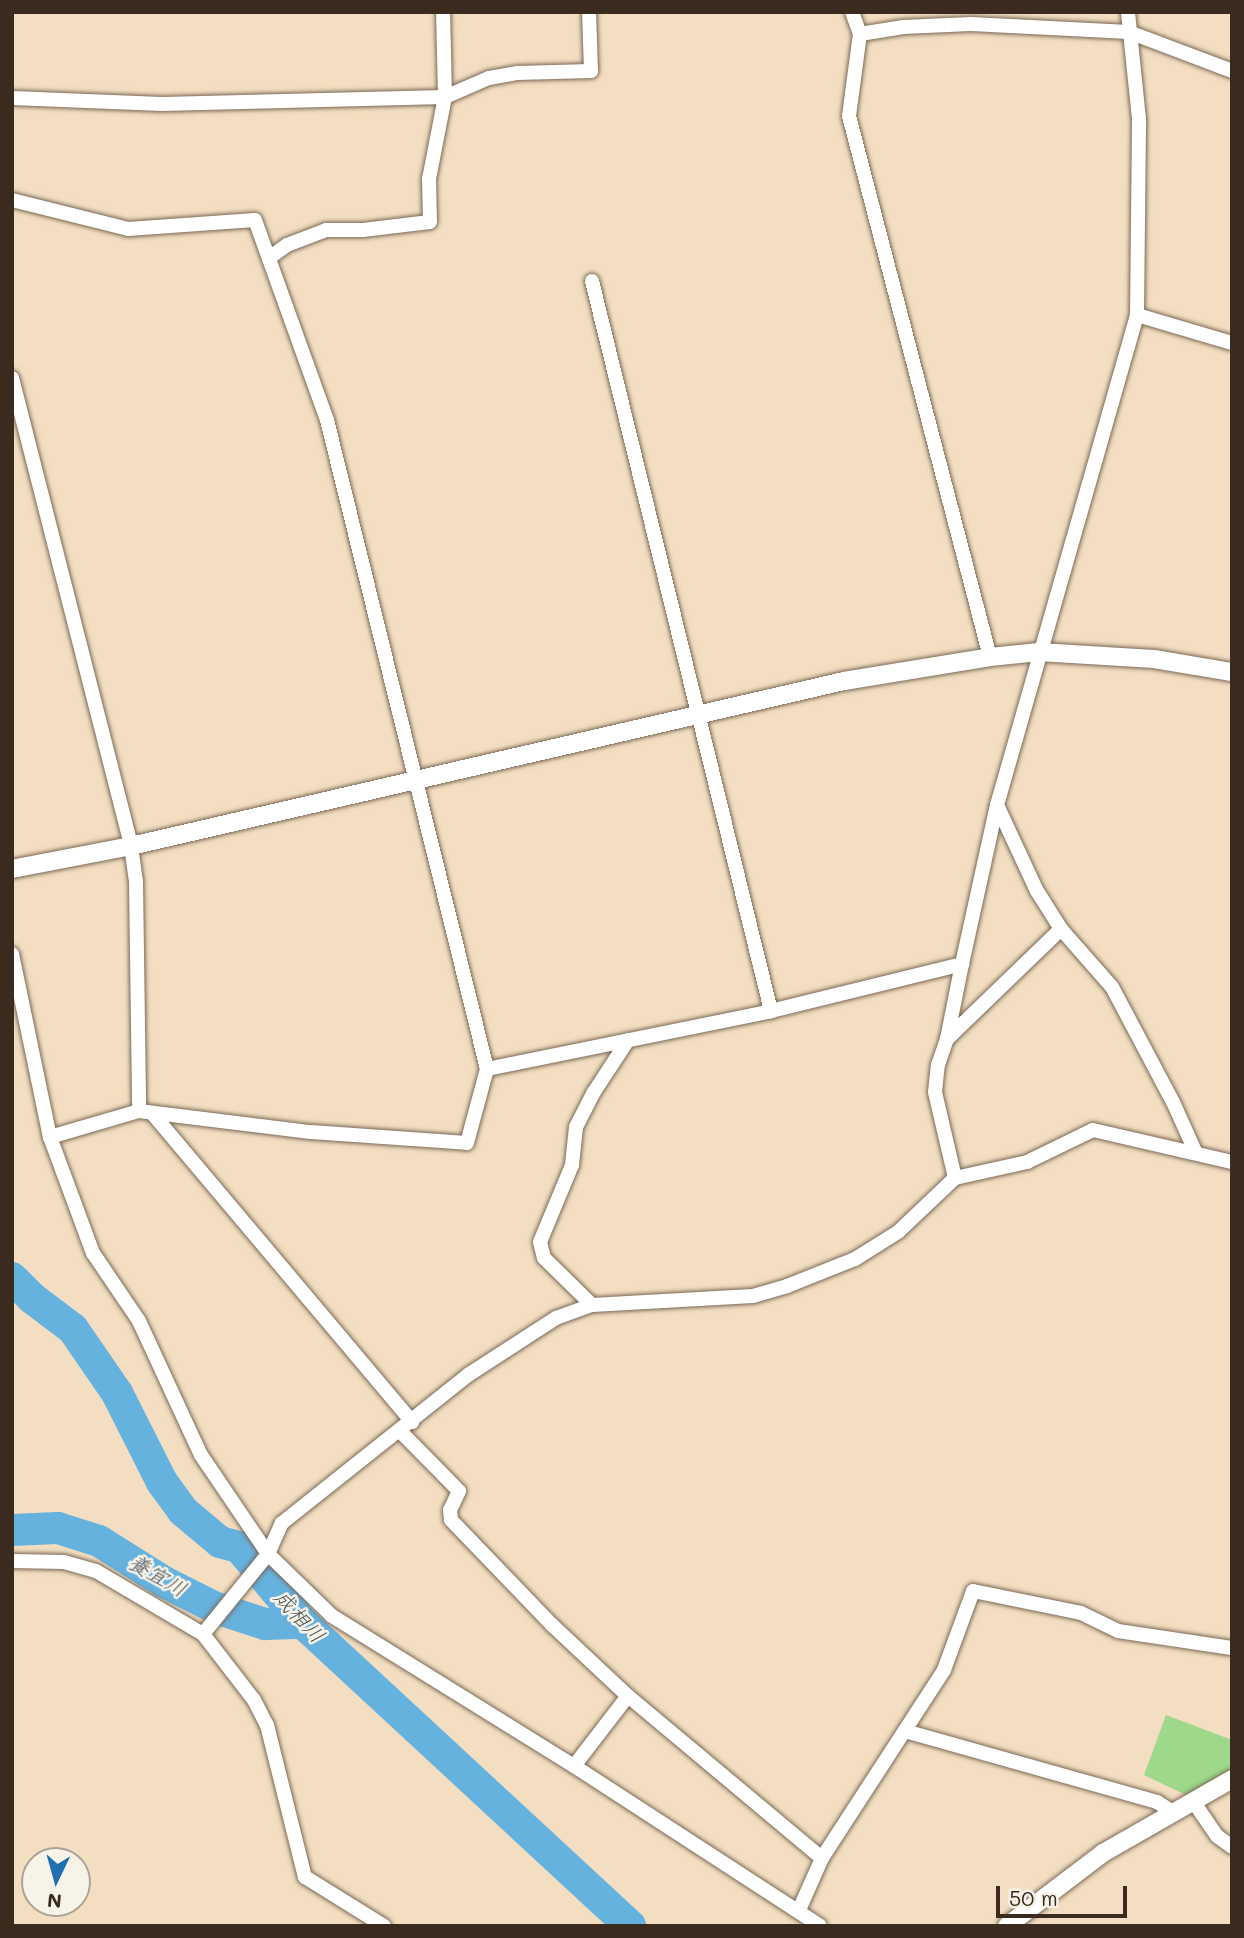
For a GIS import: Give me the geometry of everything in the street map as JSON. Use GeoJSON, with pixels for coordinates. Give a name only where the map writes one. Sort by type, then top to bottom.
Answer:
{"type":"FeatureCollection","features":[{"type":"Feature","properties":{"kind":"street"},"geometry":{"type":"LineString","coordinates":[[269,258],[287,246],[326,230],[363,230],[430,222],[429,179],[445,97],[443,12]]}},
{"type":"Feature","properties":{"kind":"street"},"geometry":{"type":"LineString","coordinates":[[12,98],[162,104],[445,97],[489,78],[517,73],[591,71],[589,12]]}},
{"type":"Feature","properties":{"kind":"street"},"geometry":{"type":"LineString","coordinates":[[837,12],[853,14],[860,34],[849,116],[990,657]]}},
{"type":"Feature","properties":{"kind":"street"},"geometry":{"type":"LineString","coordinates":[[955,1178],[935,1091],[938,1065],[947,1039],[997,805],[1137,315],[1139,119],[1128,12]]}},
{"type":"Feature","properties":{"kind":"street"},"geometry":{"type":"LineString","coordinates":[[860,34],[903,27],[971,24],[1129,32],[1232,71]]}},
{"type":"Feature","properties":{"kind":"street"},"geometry":{"type":"LineString","coordinates":[[12,200],[128,229],[255,220],[327,420],[487,1069],[467,1143],[311,1132],[146,1112],[50,1137]]}},
{"type":"Feature","properties":{"kind":"street"},"geometry":{"type":"LineString","coordinates":[[592,281],[771,1011]]}},
{"type":"Feature","properties":{"kind":"street"},"geometry":{"type":"LineString","coordinates":[[1137,315],[1232,342]]}},
{"type":"Feature","properties":{"kind":"street"},"geometry":{"type":"LineString","coordinates":[[12,378],[131,846],[136,882],[146,1112],[412,1422]]}},
{"type":"Feature","properties":{"kind":"street"},"geometry":{"type":"LineString","coordinates":[[12,869],[131,846],[844,681],[990,657],[1039,652],[1154,659],[1232,672]]}},
{"type":"Feature","properties":{"kind":"street"},"geometry":{"type":"LineString","coordinates":[[997,805],[1037,891],[1061,929],[1112,987],[1173,1101],[1195,1152]]}},
{"type":"Feature","properties":{"kind":"street"},"geometry":{"type":"LineString","coordinates":[[947,1039],[1061,929]]}},
{"type":"Feature","properties":{"kind":"street"},"geometry":{"type":"LineString","coordinates":[[12,954],[50,1137],[93,1253],[139,1321],[201,1455],[268,1554],[332,1616],[574,1766],[820,1926]]}},
{"type":"Feature","properties":{"kind":"street"},"geometry":{"type":"LineString","coordinates":[[487,1069],[771,1011],[962,964]]}},
{"type":"Feature","properties":{"kind":"street"},"geometry":{"type":"LineString","coordinates":[[592,1305],[544,1258],[540,1242],[572,1165],[576,1127],[594,1092],[628,1040]]}},
{"type":"Feature","properties":{"kind":"street"},"geometry":{"type":"LineString","coordinates":[[203,1634],[268,1554],[282,1523],[468,1375],[556,1318],[592,1305],[753,1296],[787,1286],[855,1259],[898,1232],[955,1178],[1027,1162],[1093,1130],[1195,1152],[1232,1163]]}},
{"type":"Feature","properties":{"kind":"street"},"geometry":{"type":"LineString","coordinates":[[400,1431],[459,1490],[450,1510],[451,1520],[552,1625],[628,1696],[822,1858]]}},
{"type":"Feature","properties":{"kind":"street"},"geometry":{"type":"LineString","coordinates":[[12,1561],[64,1562],[96,1571],[203,1634],[248,1692],[267,1725],[305,1877],[384,1926]]}},
{"type":"Feature","properties":{"kind":"street"},"geometry":{"type":"LineString","coordinates":[[799,1910],[822,1858],[944,1670],[973,1591],[1081,1614],[1118,1631],[1232,1648]]}},
{"type":"Feature","properties":{"kind":"street"},"geometry":{"type":"LineString","coordinates":[[574,1766],[628,1696]]}},
{"type":"Feature","properties":{"kind":"street"},"geometry":{"type":"LineString","coordinates":[[905,1731],[1157,1802],[1173,1812]]}},
{"type":"Feature","properties":{"kind":"street"},"geometry":{"type":"LineString","coordinates":[[1007,1926],[1103,1853],[1232,1779]]}},
{"type":"Feature","properties":{"kind":"street"},"geometry":{"type":"LineString","coordinates":[[1193,1801],[1217,1836],[1232,1847]]}},
{"type":"Feature","properties":{"kind":"green space"},"geometry":{"type":"Polygon","coordinates":[[[1166,1715],[1232,1740],[1232,1769],[1186,1795],[1144,1775],[1166,1715]]]}},
{"type":"Feature","properties":{"kind":"waterway","name":"成相川"},"geometry":{"type":"LineString","coordinates":[[12,1278],[32,1298],[73,1329],[117,1393],[162,1482],[183,1511],[220,1542],[239,1547],[303,1623],[630,1926]]}},
{"type":"Feature","properties":{"kind":"waterway","name":"養宜川"},"geometry":{"type":"LineString","coordinates":[[12,1530],[58,1528],[99,1541],[164,1582],[216,1608],[265,1624],[303,1623]]}}]}
